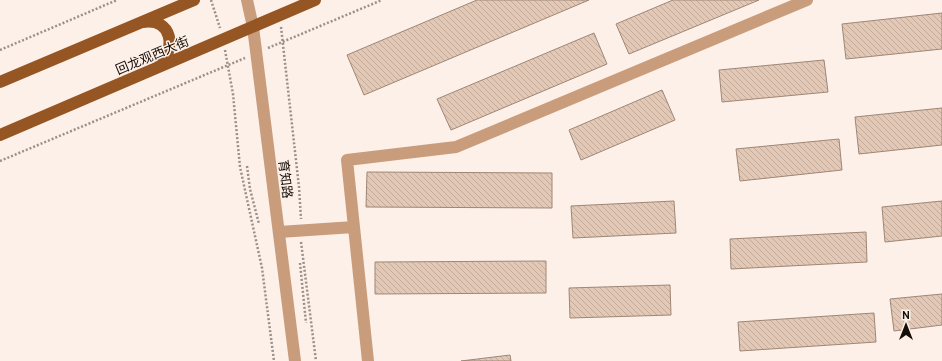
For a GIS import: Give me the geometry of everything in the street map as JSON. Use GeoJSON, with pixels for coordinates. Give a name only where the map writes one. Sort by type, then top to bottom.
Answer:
{"type":"FeatureCollection","features":[{"type":"Feature","properties":{"kind":"main road"},"geometry":{"type":"LineString","coordinates":[[0,82],[194,0]]}},
{"type":"Feature","properties":{"kind":"main road","name":"回龙观西大街"},"geometry":{"type":"LineString","coordinates":[[0,135],[315,0]]}},
{"type":"Feature","properties":{"kind":"main road"},"geometry":{"type":"LineString","coordinates":[[137,24],[146,22],[155,23],[164,28],[170,36],[170,51],[164,61],[155,69]]}},
{"type":"Feature","properties":{"kind":"street","name":"育知路"},"geometry":{"type":"LineString","coordinates":[[247,0],[253,27],[295,361]]}},
{"type":"Feature","properties":{"kind":"street"},"geometry":{"type":"LineString","coordinates":[[368,361],[347,160],[456,147],[807,0]]}},
{"type":"Feature","properties":{"kind":"street"},"geometry":{"type":"LineString","coordinates":[[279,232],[354,226]]}},
{"type":"Feature","properties":{"kind":"path"},"geometry":{"type":"LineString","coordinates":[[0,50],[117,0]]}},
{"type":"Feature","properties":{"kind":"path"},"geometry":{"type":"LineString","coordinates":[[211,0],[223,40],[228,65],[240,167],[262,268],[274,361]]}},
{"type":"Feature","properties":{"kind":"path"},"geometry":{"type":"LineString","coordinates":[[0,161],[382,0]]}},
{"type":"Feature","properties":{"kind":"path"},"geometry":{"type":"LineString","coordinates":[[280,15],[299,187],[301,231],[316,361]]}},
{"type":"Feature","properties":{"kind":"path"},"geometry":{"type":"LineString","coordinates":[[248,166],[256,218],[259,224]]}},
{"type":"Feature","properties":{"kind":"path"},"geometry":{"type":"LineString","coordinates":[[300,263],[307,319],[306,323]]}},
{"type":"Feature","properties":{"kind":"building"},"geometry":{"type":"Polygon","coordinates":[[[477,0],[589,0],[364,95],[347,55],[477,0]]]}},
{"type":"Feature","properties":{"kind":"building"},"geometry":{"type":"Polygon","coordinates":[[[673,0],[759,0],[629,54],[616,24],[673,0]]]}},
{"type":"Feature","properties":{"kind":"building"},"geometry":{"type":"Polygon","coordinates":[[[942,13],[942,49],[846,59],[842,24],[942,13]]]}},
{"type":"Feature","properties":{"kind":"building"},"geometry":{"type":"Polygon","coordinates":[[[594,33],[607,64],[451,130],[437,99],[594,33]]]}},
{"type":"Feature","properties":{"kind":"building"},"geometry":{"type":"Polygon","coordinates":[[[824,60],[828,92],[722,102],[719,70],[824,60]]]}},
{"type":"Feature","properties":{"kind":"building"},"geometry":{"type":"Polygon","coordinates":[[[662,90],[675,120],[581,160],[569,130],[662,90]]]}},
{"type":"Feature","properties":{"kind":"building"},"geometry":{"type":"Polygon","coordinates":[[[942,108],[942,145],[859,154],[855,117],[942,108]]]}},
{"type":"Feature","properties":{"kind":"building"},"geometry":{"type":"Polygon","coordinates":[[[839,139],[842,170],[740,181],[736,149],[839,139]]]}},
{"type":"Feature","properties":{"kind":"building"},"geometry":{"type":"Polygon","coordinates":[[[367,172],[552,173],[552,208],[366,207],[367,172]]]}},
{"type":"Feature","properties":{"kind":"building"},"geometry":{"type":"Polygon","coordinates":[[[674,201],[676,233],[573,238],[571,206],[674,201]]]}},
{"type":"Feature","properties":{"kind":"building"},"geometry":{"type":"Polygon","coordinates":[[[942,201],[942,236],[885,242],[882,207],[942,201]]]}},
{"type":"Feature","properties":{"kind":"building"},"geometry":{"type":"Polygon","coordinates":[[[866,232],[867,262],[731,269],[730,239],[866,232]]]}},
{"type":"Feature","properties":{"kind":"building"},"geometry":{"type":"Polygon","coordinates":[[[546,261],[546,293],[375,294],[375,262],[546,261]]]}},
{"type":"Feature","properties":{"kind":"building"},"geometry":{"type":"Polygon","coordinates":[[[670,285],[671,315],[570,318],[569,288],[670,285]]]}},
{"type":"Feature","properties":{"kind":"building"},"geometry":{"type":"Polygon","coordinates":[[[942,294],[942,325],[894,331],[890,299],[942,294]]]}},
{"type":"Feature","properties":{"kind":"building"},"geometry":{"type":"Polygon","coordinates":[[[874,313],[876,342],[740,351],[738,322],[874,313]]]}},
{"type":"Feature","properties":{"kind":"building"},"geometry":{"type":"Polygon","coordinates":[[[510,355],[511,361],[461,361],[510,355]]]}}]}
